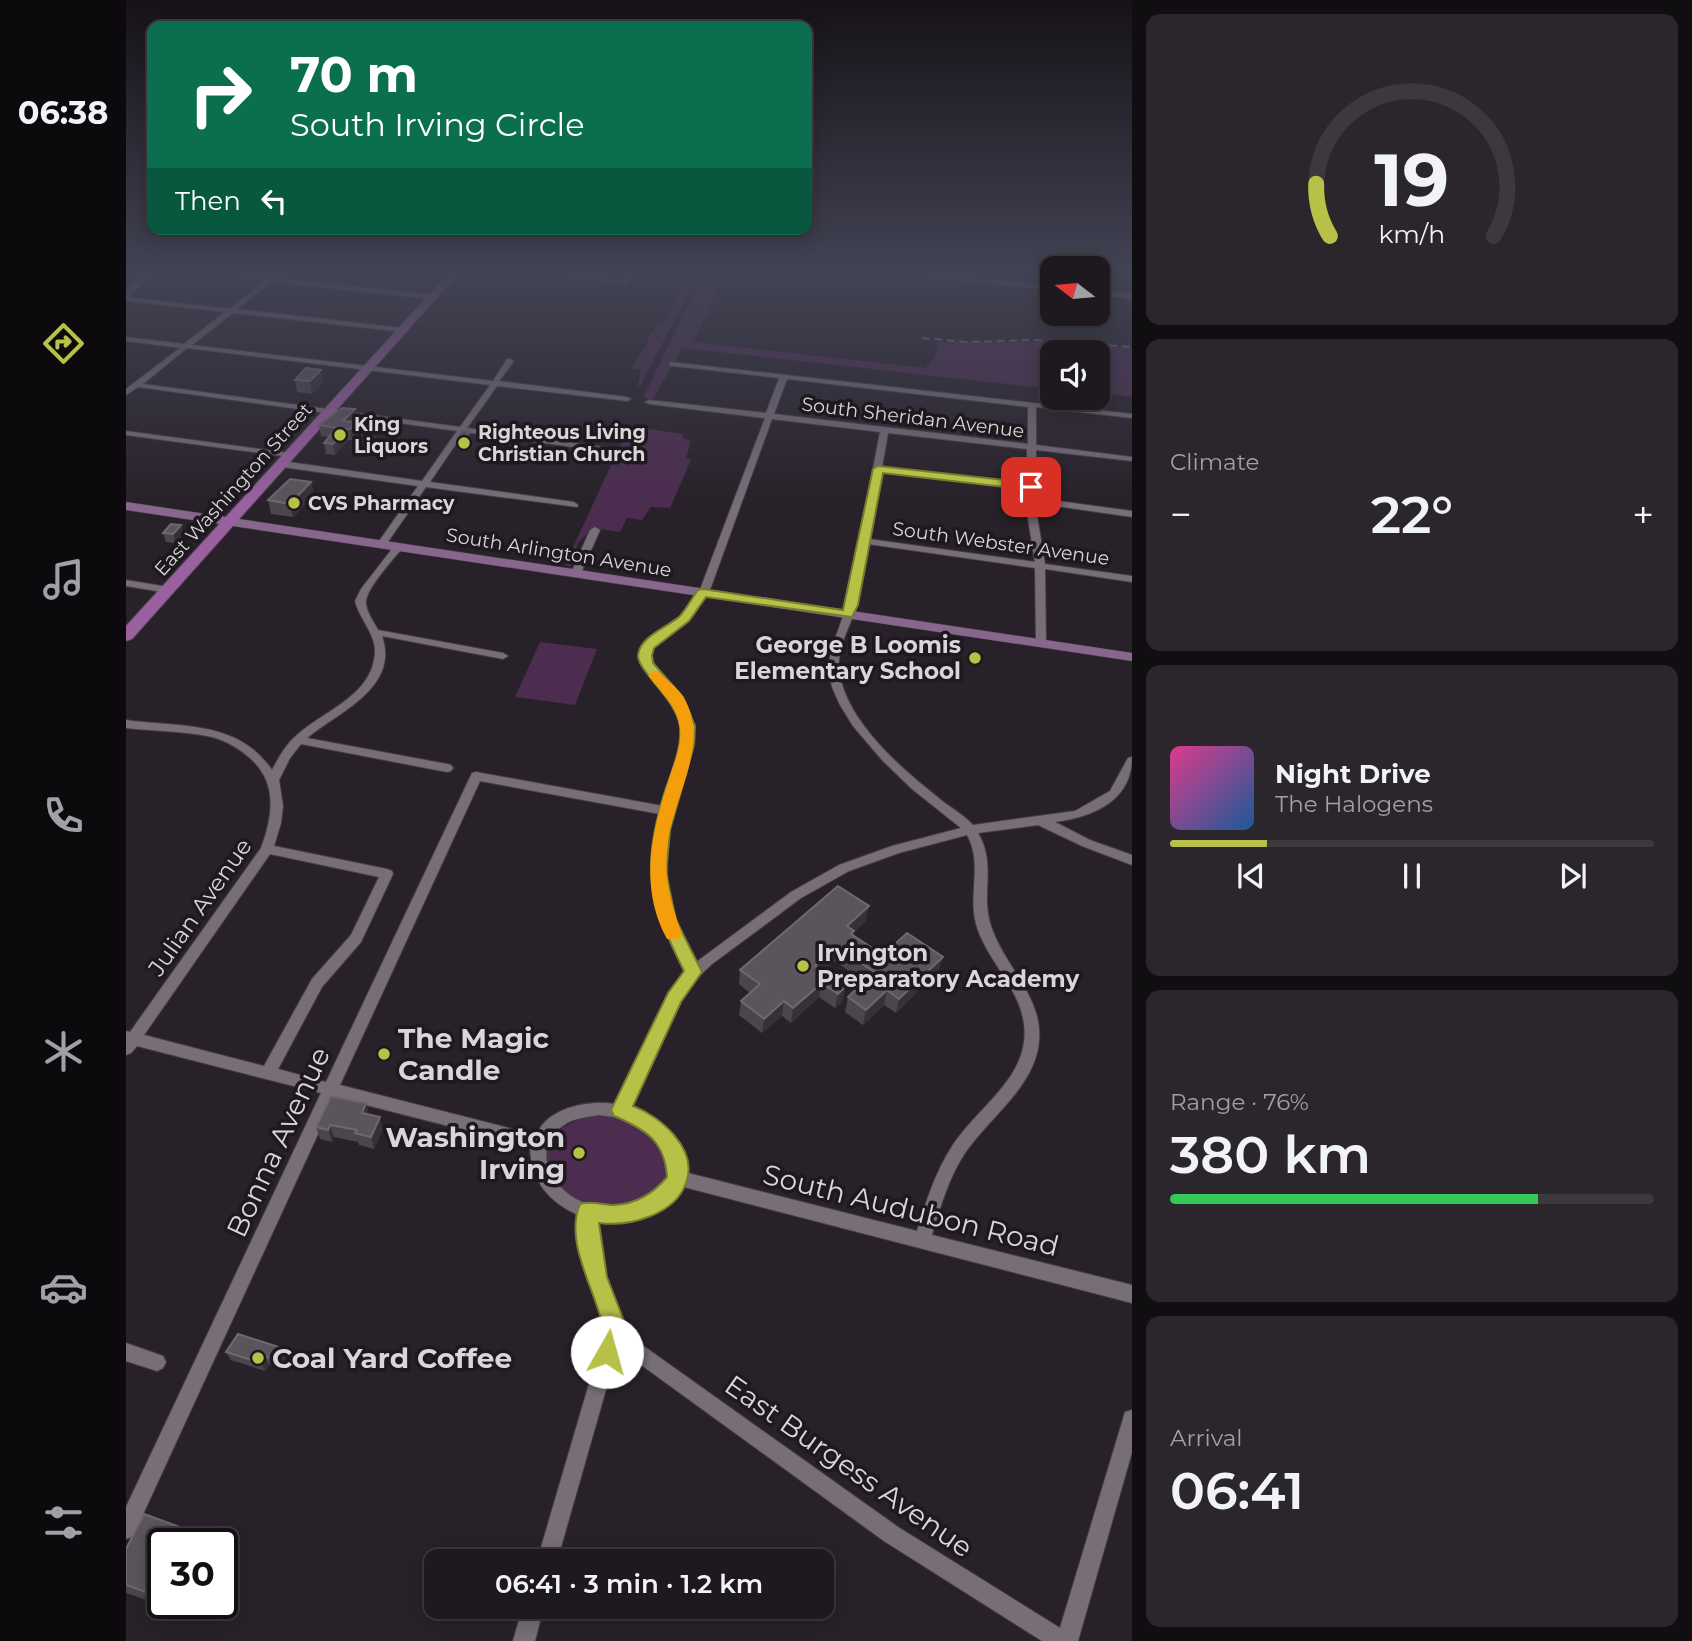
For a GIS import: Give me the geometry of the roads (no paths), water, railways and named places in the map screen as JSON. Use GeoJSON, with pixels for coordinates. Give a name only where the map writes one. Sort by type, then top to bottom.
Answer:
{"type":"FeatureCollection","features":[{"type":"Feature","properties":{"kind":"main road","name":"East Washington Street"},"geometry":{"type":"LineString","coordinates":[[126,636],[385,351]]}},
{"type":"Feature","properties":{"kind":"main road","name":"South Arlington Avenue"},"geometry":{"type":"LineString","coordinates":[[126,506],[1132,657]]}},
{"type":"Feature","properties":{"kind":"street"},"geometry":{"type":"LineString","coordinates":[[126,393],[179,351]]}},
{"type":"Feature","properties":{"kind":"street"},"geometry":{"type":"LineString","coordinates":[[223,351],[627,399]]}},
{"type":"Feature","properties":{"kind":"street"},"geometry":{"type":"LineString","coordinates":[[382,544],[510,361]]}},
{"type":"Feature","properties":{"kind":"street"},"geometry":{"type":"LineString","coordinates":[[673,364],[1132,416]]}},
{"type":"Feature","properties":{"kind":"street"},"geometry":{"type":"LineString","coordinates":[[693,972],[668,920],[658,880],[658,849],[666,811],[687,745],[688,728],[681,705],[673,692],[649,669],[646,653],[653,640],[688,615],[703,593],[784,376]]}},
{"type":"Feature","properties":{"kind":"street"},"geometry":{"type":"LineString","coordinates":[[136,385],[601,449]]}},
{"type":"Feature","properties":{"kind":"street","name":"South Sheridan Avenue"},"geometry":{"type":"LineString","coordinates":[[649,402],[1132,459]]}},
{"type":"Feature","properties":{"kind":"street"},"geometry":{"type":"LineString","coordinates":[[1032,404],[1031,500],[1041,566],[1041,643]]}},
{"type":"Feature","properties":{"kind":"street"},"geometry":{"type":"LineString","coordinates":[[885,429],[852,605],[835,652],[834,671],[838,688],[846,706],[866,734],[898,769],[970,830],[982,858],[984,872],[980,903],[982,921],[987,936],[1026,1004],[1032,1031],[1026,1065],[1013,1087],[977,1125],[949,1167],[931,1208],[922,1240]]}},
{"type":"Feature","properties":{"kind":"street"},"geometry":{"type":"LineString","coordinates":[[126,433],[424,484],[574,505]]}},
{"type":"Feature","properties":{"kind":"street"},"geometry":{"type":"LineString","coordinates":[[878,469],[1031,487]]}},
{"type":"Feature","properties":{"kind":"street"},"geometry":{"type":"LineString","coordinates":[[1031,500],[1132,514]]}},
{"type":"Feature","properties":{"kind":"street"},"geometry":{"type":"LineString","coordinates":[[576,573],[595,530]]}},
{"type":"Feature","properties":{"kind":"street","name":"South Webster Avenue"},"geometry":{"type":"LineString","coordinates":[[865,541],[1132,579]]}},
{"type":"Feature","properties":{"kind":"street"},"geometry":{"type":"LineString","coordinates":[[126,724],[187,728],[228,738],[258,757],[273,780],[298,740],[344,709],[369,684],[380,657],[379,643],[360,606],[361,597],[398,547]]}},
{"type":"Feature","properties":{"kind":"street"},"geometry":{"type":"LineString","coordinates":[[126,583],[168,590]]}},
{"type":"Feature","properties":{"kind":"street"},"geometry":{"type":"LineString","coordinates":[[375,632],[503,656]]}},
{"type":"Feature","properties":{"kind":"street"},"geometry":{"type":"LineString","coordinates":[[298,740],[447,768]]}},
{"type":"Feature","properties":{"kind":"street"},"geometry":{"type":"LineString","coordinates":[[621,1110],[674,998],[693,972],[796,895],[844,868],[884,852],[970,830],[1078,815],[1107,801],[1117,791],[1132,761]]}},
{"type":"Feature","properties":{"kind":"street","name":"Bonna Avenue"},"geometry":{"type":"LineString","coordinates":[[126,1529],[476,776],[666,811]]}},
{"type":"Feature","properties":{"kind":"street","name":"Julian Avenue"},"geometry":{"type":"LineString","coordinates":[[128,1042],[267,849],[277,816],[273,780]]}},
{"type":"Feature","properties":{"kind":"street"},"geometry":{"type":"LineString","coordinates":[[1042,821],[1095,847],[1132,860]]}},
{"type":"Feature","properties":{"kind":"street"},"geometry":{"type":"LineString","coordinates":[[267,849],[387,874],[356,938],[317,983],[268,1073]]}},
{"type":"Feature","properties":{"kind":"street"},"geometry":{"type":"LineString","coordinates":[[128,1042],[268,1073],[537,1142]]}},
{"type":"Feature","properties":{"kind":"street"},"geometry":{"type":"LineString","coordinates":[[598,1108],[621,1110],[643,1119],[665,1138],[676,1158],[678,1178],[673,1189],[664,1197],[637,1211],[613,1215],[588,1212],[562,1199],[544,1179],[537,1157],[537,1142],[551,1125],[575,1113],[598,1108]]}},
{"type":"Feature","properties":{"kind":"street","name":"South Audubon Road"},"geometry":{"type":"LineString","coordinates":[[678,1178],[1132,1294]]}},
{"type":"Feature","properties":{"kind":"street"},"geometry":{"type":"LineString","coordinates":[[550,1549],[615,1326],[596,1277],[588,1235],[588,1212]]}},
{"type":"Feature","properties":{"kind":"street","name":"East Burgess Avenue"},"geometry":{"type":"LineString","coordinates":[[615,1326],[639,1353],[891,1534],[1061,1641]]}},
{"type":"Feature","properties":{"kind":"street"},"geometry":{"type":"LineString","coordinates":[[126,1352],[157,1362]]}},
{"type":"Feature","properties":{"kind":"street"},"geometry":{"type":"LineString","coordinates":[[1067,1641],[1132,1419]]}},
{"type":"Feature","properties":{"kind":"street"},"geometry":{"type":"LineString","coordinates":[[524,1641],[530,1619]]}},
{"type":"Feature","properties":{"kind":"place","name":"King Liquors"},"geometry":{"type":"Point","coordinates":[340,435]}},
{"type":"Feature","properties":{"kind":"place","name":"Righteous Living Christian Church"},"geometry":{"type":"Point","coordinates":[464,443]}},
{"type":"Feature","properties":{"kind":"place","name":"CVS Pharmacy"},"geometry":{"type":"Point","coordinates":[294,503]}},
{"type":"Feature","properties":{"kind":"place","name":"George B Loomis Elementary School"},"geometry":{"type":"Point","coordinates":[975,658]}},
{"type":"Feature","properties":{"kind":"place","name":"Irvington Preparatory Academy"},"geometry":{"type":"Point","coordinates":[803,966]}},
{"type":"Feature","properties":{"kind":"place","name":"The Magic Candle"},"geometry":{"type":"Point","coordinates":[384,1054]}},
{"type":"Feature","properties":{"kind":"place","name":"Washington Irving"},"geometry":{"type":"Point","coordinates":[579,1153]}},
{"type":"Feature","properties":{"kind":"place","name":"Coal Yard Coffee"},"geometry":{"type":"Point","coordinates":[258,1358]}}]}
